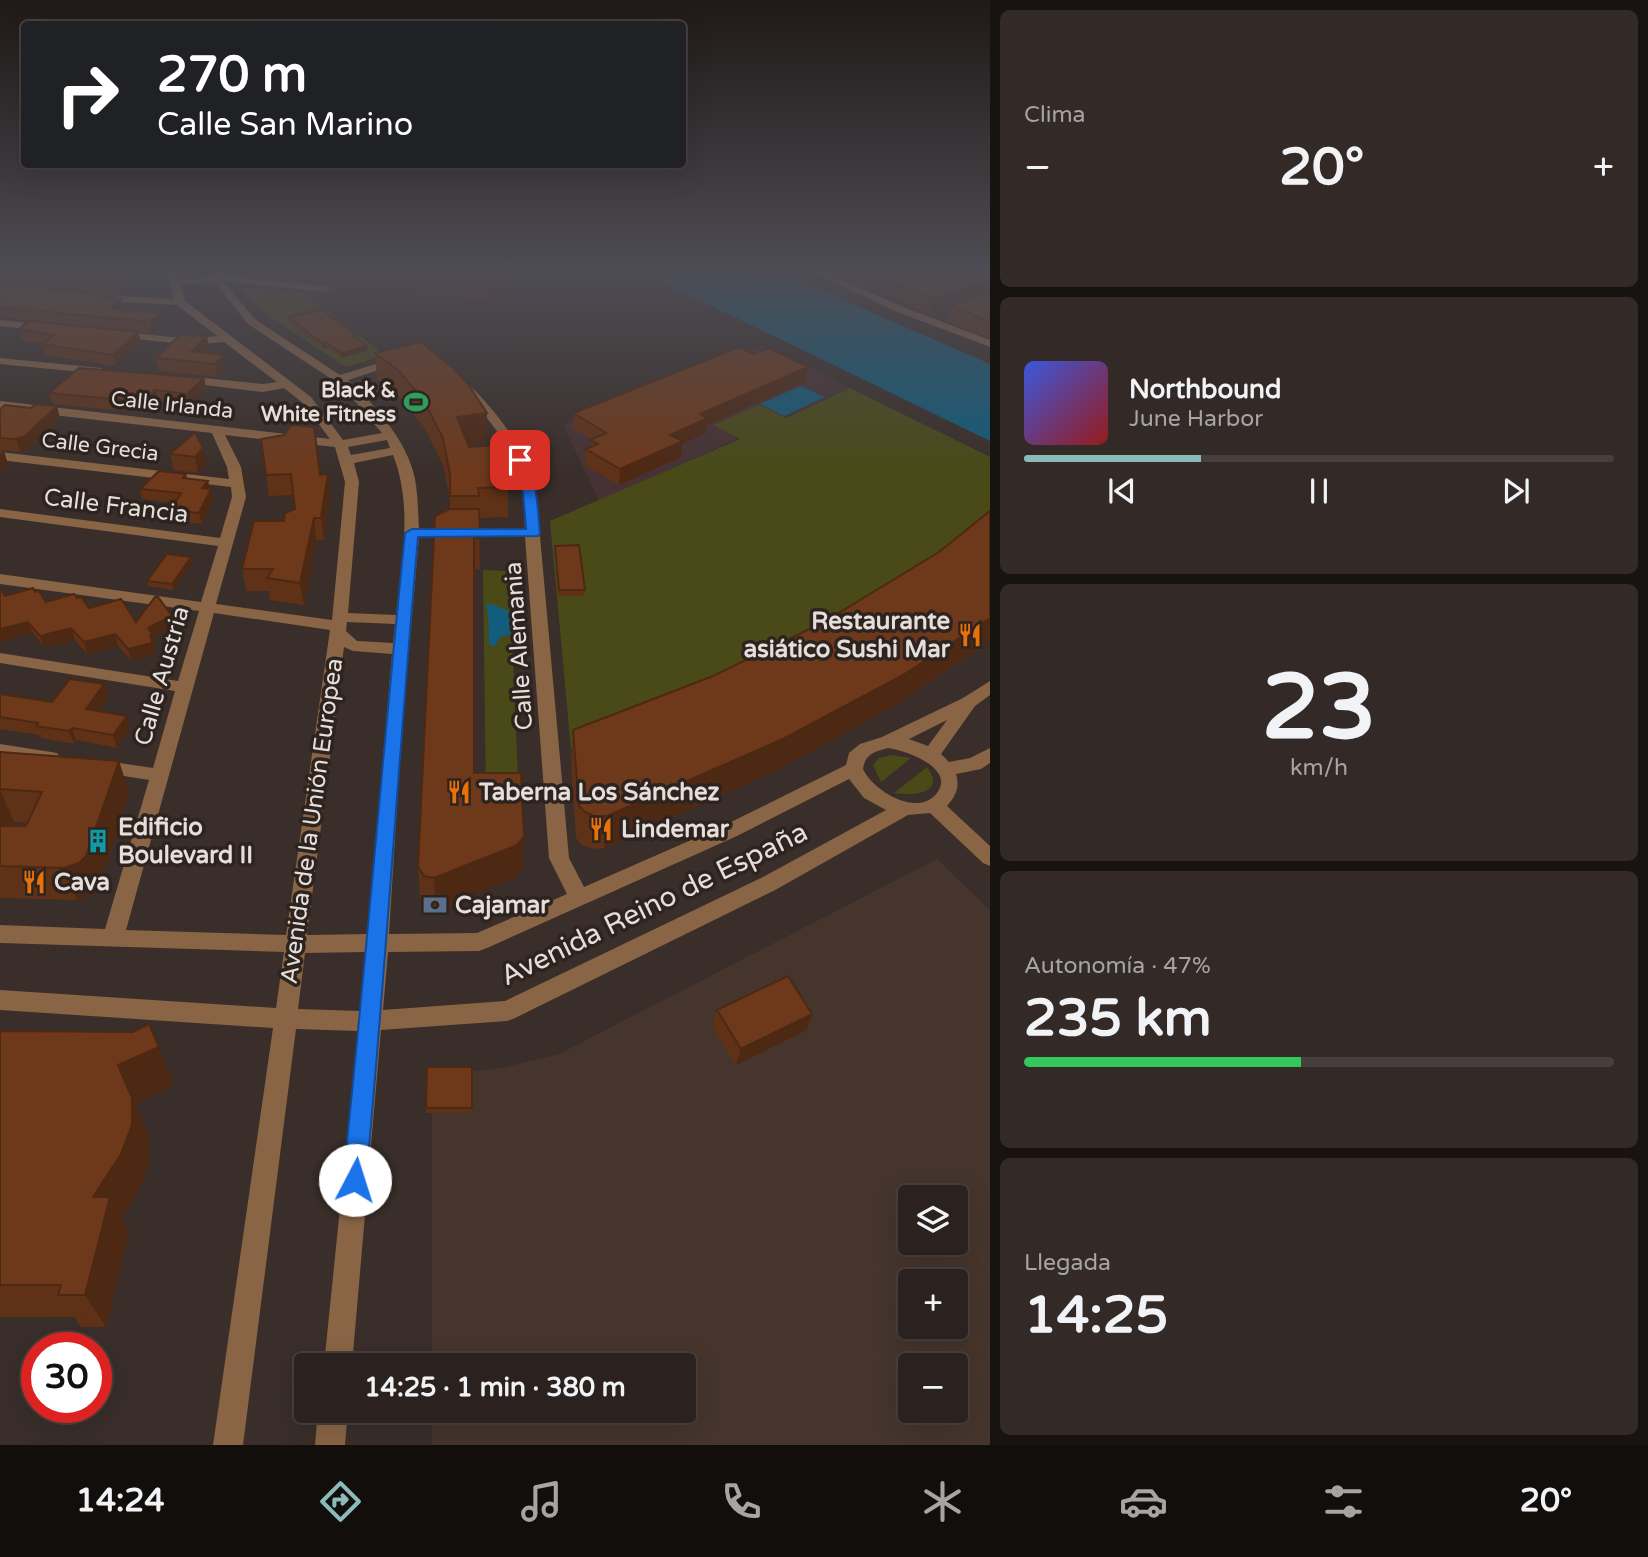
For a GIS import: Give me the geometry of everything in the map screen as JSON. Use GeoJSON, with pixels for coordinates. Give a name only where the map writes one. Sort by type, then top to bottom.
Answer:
{"type":"FeatureCollection","features":[{"type":"Feature","properties":{"kind":"street"},"geometry":{"type":"LineString","coordinates":[[164,339],[190,342],[214,339]]}},
{"type":"Feature","properties":{"kind":"street","name":"Avenida de la Unión Europea"},"geometry":{"type":"LineString","coordinates":[[228,1445],[338,625],[352,482],[340,444],[310,402],[229,339]]}},
{"type":"Feature","properties":{"kind":"street"},"geometry":{"type":"LineString","coordinates":[[279,339],[339,379],[395,443],[408,476],[412,533],[400,649],[378,945],[339,1353]]}},
{"type":"Feature","properties":{"kind":"street"},"geometry":{"type":"LineString","coordinates":[[339,379],[410,356]]}},
{"type":"Feature","properties":{"kind":"street"},"geometry":{"type":"LineString","coordinates":[[0,361],[111,372]]}},
{"type":"Feature","properties":{"kind":"street","name":"Calle Alemania"},"geometry":{"type":"LineString","coordinates":[[451,374],[487,407],[520,460],[528,481],[559,858],[569,881],[581,898]]}},
{"type":"Feature","properties":{"kind":"street"},"geometry":{"type":"LineString","coordinates":[[166,378],[263,388],[289,384]]}},
{"type":"Feature","properties":{"kind":"street","name":"Calle Irlanda"},"geometry":{"type":"LineString","coordinates":[[0,405],[340,444],[395,443]]}},
{"type":"Feature","properties":{"kind":"street","name":"Calle Austria"},"geometry":{"type":"LineString","coordinates":[[113,938],[239,497],[234,467],[216,429]]}},
{"type":"Feature","properties":{"kind":"street"},"geometry":{"type":"LineString","coordinates":[[347,460],[395,443]]}},
{"type":"Feature","properties":{"kind":"street","name":"Calle Grecia"},"geometry":{"type":"LineString","coordinates":[[0,456],[236,484]]}},
{"type":"Feature","properties":{"kind":"street","name":"Calle Francia"},"geometry":{"type":"LineString","coordinates":[[0,513],[226,543]]}},
{"type":"Feature","properties":{"kind":"street"},"geometry":{"type":"LineString","coordinates":[[412,533],[533,533]]}},
{"type":"Feature","properties":{"kind":"street"},"geometry":{"type":"LineString","coordinates":[[0,579],[338,625],[403,620]]}},
{"type":"Feature","properties":{"kind":"street"},"geometry":{"type":"LineString","coordinates":[[338,625],[353,646],[400,649]]}},
{"type":"Feature","properties":{"kind":"street"},"geometry":{"type":"LineString","coordinates":[[0,658],[184,687]]}},
{"type":"Feature","properties":{"kind":"street"},"geometry":{"type":"LineString","coordinates":[[888,742],[970,702],[990,687]]}},
{"type":"Feature","properties":{"kind":"street"},"geometry":{"type":"LineString","coordinates":[[938,762],[970,702]]}},
{"type":"Feature","properties":{"kind":"street"},"geometry":{"type":"LineString","coordinates":[[888,742],[917,747],[938,762],[949,780],[949,790],[934,805],[905,808],[885,803],[869,793],[858,782],[853,769],[854,759],[861,750],[873,744],[888,742]]}},
{"type":"Feature","properties":{"kind":"street"},"geometry":{"type":"LineString","coordinates":[[0,750],[158,775]]}},
{"type":"Feature","properties":{"kind":"street"},"geometry":{"type":"LineString","coordinates":[[938,762],[975,765],[990,754]]}},
{"type":"Feature","properties":{"kind":"street","name":"Avenida Reino de España"},"geometry":{"type":"LineString","coordinates":[[0,934],[296,944],[479,942],[730,831],[853,769]]}},
{"type":"Feature","properties":{"kind":"street"},"geometry":{"type":"LineString","coordinates":[[934,805],[990,858]]}},
{"type":"Feature","properties":{"kind":"street","name":"Avenida Reino de España"},"geometry":{"type":"LineString","coordinates":[[0,1000],[286,1019],[370,1021],[507,1011],[770,883],[905,808]]}},
{"type":"Feature","properties":{"kind":"street"},"geometry":{"type":"LineString","coordinates":[[330,1445],[332,1423]]}},
{"type":"Feature","properties":{"kind":"shaded area"},"geometry":{"type":"Polygon","coordinates":[[[305,339],[365,339],[381,356],[346,367],[305,339]]]}},
{"type":"Feature","properties":{"kind":"shaded area"},"geometry":{"type":"Polygon","coordinates":[[[764,345],[850,388],[599,501],[563,425],[764,345]]]}},
{"type":"Feature","properties":{"kind":"shaded area"},"geometry":{"type":"Polygon","coordinates":[[[850,388],[990,457],[990,516],[915,575],[642,720],[571,749],[550,521],[740,439],[713,425],[759,405],[786,418],[850,388]]]}},
{"type":"Feature","properties":{"kind":"shaded area"},"geometry":{"type":"Polygon","coordinates":[[[483,570],[509,571],[519,800],[486,796],[483,570]]]}},
{"type":"Feature","properties":{"kind":"shaded area"},"geometry":{"type":"Polygon","coordinates":[[[891,755],[911,758],[881,782],[873,765],[879,758],[891,755]]]}},
{"type":"Feature","properties":{"kind":"shaded area"},"geometry":{"type":"Polygon","coordinates":[[[927,767],[933,783],[930,788],[918,793],[894,793],[927,767]]]}},
{"type":"Feature","properties":{"kind":"shaded area"},"geometry":{"type":"Polygon","coordinates":[[[937,859],[990,910],[990,1445],[432,1445],[432,1423],[696,1423],[696,1353],[432,1353],[432,1076],[501,1068],[559,1054],[937,859]]]}},
{"type":"Feature","properties":{"kind":"water"},"geometry":{"type":"Polygon","coordinates":[[[781,339],[934,339],[990,364],[990,441],[781,339]]]}},
{"type":"Feature","properties":{"kind":"water"},"geometry":{"type":"Polygon","coordinates":[[[801,386],[825,397],[784,416],[760,404],[801,386]]]}},
{"type":"Feature","properties":{"kind":"water"},"geometry":{"type":"Polygon","coordinates":[[[492,604],[510,612],[511,634],[500,637],[495,646],[489,645],[486,605],[492,604]]]}},
{"type":"Feature","properties":{"kind":"building"},"geometry":{"type":"Polygon","coordinates":[[[49,339],[130,339],[113,355],[42,344],[49,339]]]}},
{"type":"Feature","properties":{"kind":"building"},"geometry":{"type":"Polygon","coordinates":[[[175,339],[204,339],[192,351],[224,355],[215,364],[156,358],[175,339]]]}},
{"type":"Feature","properties":{"kind":"building"},"geometry":{"type":"Polygon","coordinates":[[[317,339],[358,339],[367,346],[341,353],[327,343],[323,344],[317,339]]]}},
{"type":"Feature","properties":{"kind":"building"},"geometry":{"type":"Polygon","coordinates":[[[421,342],[468,384],[487,413],[457,417],[469,447],[501,445],[508,487],[478,488],[479,496],[450,496],[450,475],[443,438],[423,399],[398,370],[375,353],[421,342]]]}},
{"type":"Feature","properties":{"kind":"building"},"geometry":{"type":"Polygon","coordinates":[[[739,347],[754,354],[769,348],[808,367],[700,414],[708,418],[670,435],[683,441],[620,469],[586,449],[598,444],[590,440],[606,433],[574,413],[739,347]]]}},
{"type":"Feature","properties":{"kind":"building"},"geometry":{"type":"Polygon","coordinates":[[[79,368],[204,378],[187,394],[155,390],[144,402],[49,393],[79,368]]]}},
{"type":"Feature","properties":{"kind":"building"},"geometry":{"type":"Polygon","coordinates":[[[36,404],[57,406],[25,436],[16,439],[0,438],[0,409],[5,405],[31,408],[36,404]]]}},
{"type":"Feature","properties":{"kind":"building"},"geometry":{"type":"Polygon","coordinates":[[[291,425],[314,427],[320,475],[328,474],[321,518],[314,518],[300,583],[267,578],[273,569],[242,569],[254,521],[284,521],[285,513],[295,509],[291,474],[266,475],[261,439],[284,435],[291,425]]]}},
{"type":"Feature","properties":{"kind":"building"},"geometry":{"type":"Polygon","coordinates":[[[195,432],[203,448],[195,457],[170,454],[195,432]]]}},
{"type":"Feature","properties":{"kind":"building"},"geometry":{"type":"Polygon","coordinates":[[[159,471],[186,474],[183,478],[208,481],[202,488],[211,489],[199,513],[170,510],[181,493],[140,489],[159,471]]]}},
{"type":"Feature","properties":{"kind":"building"},"geometry":{"type":"Polygon","coordinates":[[[449,509],[479,509],[480,538],[474,538],[474,773],[521,773],[524,837],[517,845],[434,878],[424,876],[418,866],[435,516],[449,509]]]}},
{"type":"Feature","properties":{"kind":"building"},"geometry":{"type":"Polygon","coordinates":[[[990,511],[990,618],[903,675],[783,739],[607,816],[596,817],[579,806],[573,730],[713,676],[822,623],[939,552],[990,511]]]}},
{"type":"Feature","properties":{"kind":"building"},"geometry":{"type":"Polygon","coordinates":[[[579,545],[585,590],[559,590],[555,546],[579,545]]]}},
{"type":"Feature","properties":{"kind":"building"},"geometry":{"type":"Polygon","coordinates":[[[167,554],[191,557],[172,584],[147,581],[167,554]]]}},
{"type":"Feature","properties":{"kind":"building"},"geometry":{"type":"Polygon","coordinates":[[[0,588],[5,596],[33,588],[35,592],[39,591],[46,602],[74,594],[77,598],[81,597],[89,608],[121,599],[136,622],[155,597],[158,597],[172,616],[148,628],[152,634],[152,643],[128,649],[115,634],[84,642],[71,628],[40,636],[28,622],[0,629],[0,588]]]}},
{"type":"Feature","properties":{"kind":"building"},"geometry":{"type":"Polygon","coordinates":[[[70,679],[104,684],[86,709],[127,716],[113,735],[72,728],[69,731],[36,726],[38,723],[0,717],[0,694],[52,702],[70,679]]]}},
{"type":"Feature","properties":{"kind":"building"},"geometry":{"type":"Polygon","coordinates":[[[0,752],[119,761],[86,856],[79,863],[64,868],[0,866],[0,826],[26,826],[42,792],[0,789],[0,752]]]}},
{"type":"Feature","properties":{"kind":"building"},"geometry":{"type":"Polygon","coordinates":[[[788,976],[812,1014],[741,1049],[717,1010],[788,976]]]}},
{"type":"Feature","properties":{"kind":"building"},"geometry":{"type":"Polygon","coordinates":[[[149,1024],[159,1047],[118,1065],[132,1098],[132,1125],[121,1154],[93,1197],[110,1197],[85,1295],[58,1295],[61,1285],[0,1285],[0,1032],[133,1032],[149,1024]]]}},
{"type":"Feature","properties":{"kind":"building"},"geometry":{"type":"Polygon","coordinates":[[[427,1067],[472,1067],[472,1108],[426,1108],[427,1067]]]}},
{"type":"Feature","properties":{"kind":"place","name":"Black & White Fitness"},"geometry":{"type":"Point","coordinates":[416,402]}},
{"type":"Feature","properties":{"kind":"place","name":"Restaurante asiático Sushi Mar"},"geometry":{"type":"Point","coordinates":[970,635]}},
{"type":"Feature","properties":{"kind":"place","name":"Taberna Los Sánchez"},"geometry":{"type":"Point","coordinates":[459,792]}},
{"type":"Feature","properties":{"kind":"place","name":"Lindemar"},"geometry":{"type":"Point","coordinates":[601,829]}},
{"type":"Feature","properties":{"kind":"place","name":"Edificio Boulevard II"},"geometry":{"type":"Point","coordinates":[98,841]}},
{"type":"Feature","properties":{"kind":"place","name":"Cava"},"geometry":{"type":"Point","coordinates":[34,882]}},
{"type":"Feature","properties":{"kind":"place","name":"Cajamar"},"geometry":{"type":"Point","coordinates":[435,905]}},
{"type":"Feature","properties":{"kind":"route"},"geometry":{"type":"LineString","coordinates":[[355,1180],[378,945],[392,742],[412,533],[533,533],[528,481],[520,460]]}}]}
